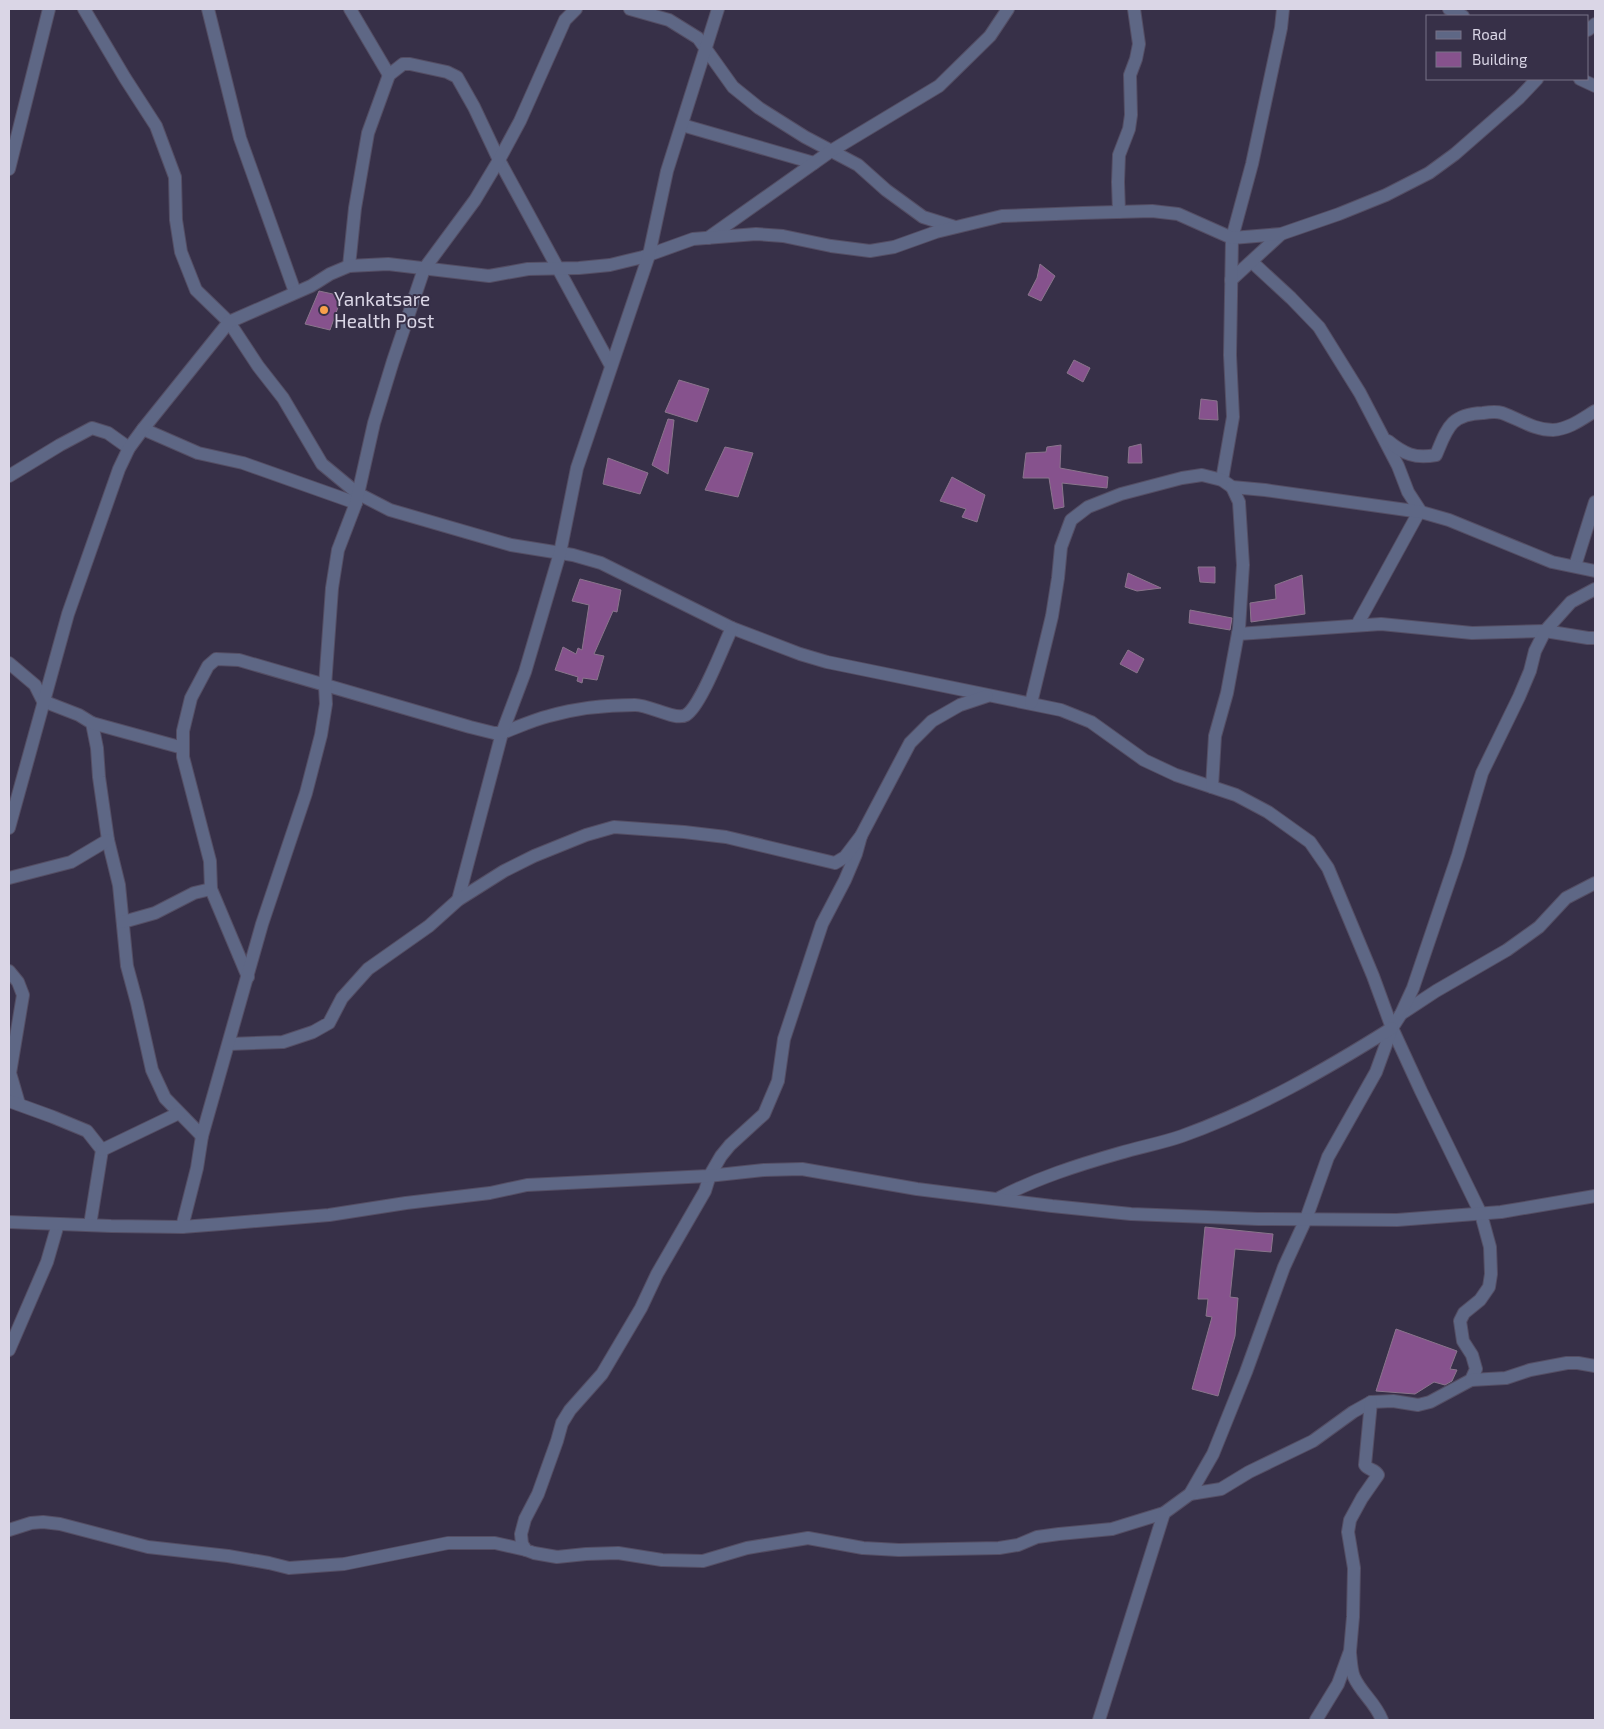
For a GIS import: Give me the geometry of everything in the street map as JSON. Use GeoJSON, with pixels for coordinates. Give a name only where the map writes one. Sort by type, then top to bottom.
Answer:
{"type":"FeatureCollection","features":[{"type":"Feature","properties":{"kind":"street"},"geometry":{"type":"LineString","coordinates":[[9,169],[49,9]]}},
{"type":"Feature","properties":{"kind":"street"},"geometry":{"type":"LineString","coordinates":[[84,9],[156,126],[175,176],[176,220],[181,252],[196,290],[229,322],[258,366],[283,398],[322,464],[357,498]]}},
{"type":"Feature","properties":{"kind":"street"},"geometry":{"type":"LineString","coordinates":[[208,9],[240,138],[295,292]]}},
{"type":"Feature","properties":{"kind":"street"},"geometry":{"type":"LineString","coordinates":[[350,9],[389,75]]}},
{"type":"Feature","properties":{"kind":"street"},"geometry":{"type":"LineString","coordinates":[[182,1227],[197,1168],[202,1136],[262,924],[306,793],[322,735],[326,704],[325,686],[332,588],[338,550],[357,498],[377,414],[424,269],[476,200],[529,103],[565,20],[576,9]]}},
{"type":"Feature","properties":{"kind":"street"},"geometry":{"type":"LineString","coordinates":[[630,9],[669,20],[698,38],[733,87],[752,103],[805,137],[858,165],[886,190],[923,217],[955,227]]}},
{"type":"Feature","properties":{"kind":"street"},"geometry":{"type":"LineString","coordinates":[[458,900],[502,732],[525,672],[560,553],[577,468],[649,255],[667,171],[718,9]]}},
{"type":"Feature","properties":{"kind":"street"},"geometry":{"type":"LineString","coordinates":[[708,238],[831,151],[940,86],[990,36],[1008,9]]}},
{"type":"Feature","properties":{"kind":"street"},"geometry":{"type":"LineString","coordinates":[[1119,212],[1119,155],[1129,129],[1131,115],[1130,75],[1139,44],[1134,9]]}},
{"type":"Feature","properties":{"kind":"street"},"geometry":{"type":"LineString","coordinates":[[1212,787],[1215,736],[1227,693],[1238,634],[1243,565],[1239,502],[1227,483],[1233,417],[1230,356],[1232,238],[1252,164],[1281,28],[1283,9]]}},
{"type":"Feature","properties":{"kind":"street"},"geometry":{"type":"LineString","coordinates":[[1449,9],[1461,15]]}},
{"type":"Feature","properties":{"kind":"street"},"geometry":{"type":"LineString","coordinates":[[349,266],[355,208],[368,133],[389,75],[403,64],[447,72],[457,77],[474,107],[499,160],[611,366]]}},
{"type":"Feature","properties":{"kind":"street"},"geometry":{"type":"LineString","coordinates":[[9,828],[68,614],[129,448],[229,322],[311,286],[330,274],[349,266],[388,264],[489,276],[528,269],[610,265],[649,255],[693,239],[756,234],[783,236],[831,246],[870,251],[894,247],[955,227],[1002,216],[1152,211],[1178,214],[1232,238],[1281,234],[1339,214],[1429,173],[1455,154],[1537,80]]}},
{"type":"Feature","properties":{"kind":"street"},"geometry":{"type":"LineString","coordinates":[[1582,80],[1595,86]]}},
{"type":"Feature","properties":{"kind":"street"},"geometry":{"type":"LineString","coordinates":[[682,125],[814,163]]}},
{"type":"Feature","properties":{"kind":"street"},"geometry":{"type":"LineString","coordinates":[[1231,280],[1281,234]]}},
{"type":"Feature","properties":{"kind":"street"},"geometry":{"type":"LineString","coordinates":[[1252,262],[1292,298],[1318,327],[1360,394],[1398,466],[1408,492],[1420,512]]}},
{"type":"Feature","properties":{"kind":"street"},"geometry":{"type":"LineString","coordinates":[[1384,439],[1402,452],[1423,457],[1436,455],[1445,431],[1451,423],[1471,413],[1500,412],[1536,428],[1553,430],[1570,426],[1595,411]]}},
{"type":"Feature","properties":{"kind":"street"},"geometry":{"type":"LineString","coordinates":[[9,476],[92,428],[108,433],[129,448]]}},
{"type":"Feature","properties":{"kind":"street"},"geometry":{"type":"LineString","coordinates":[[143,429],[198,453],[244,463],[390,510],[511,545],[560,553],[601,563],[732,628],[800,654],[827,662],[1061,710],[1090,722],[1144,760],[1176,775],[1236,795],[1268,812],[1310,842],[1328,868],[1373,976],[1392,1028],[1420,1091],[1481,1214],[1490,1247],[1491,1274],[1489,1287],[1480,1300],[1464,1313],[1460,1321],[1463,1341],[1472,1355],[1476,1368],[1472,1380]]}},
{"type":"Feature","properties":{"kind":"street"},"geometry":{"type":"LineString","coordinates":[[1031,703],[1052,616],[1061,547],[1071,520],[1088,507],[1121,494],[1182,478],[1202,475],[1227,483],[1265,490],[1420,512],[1449,520],[1552,562],[1595,571]]}},
{"type":"Feature","properties":{"kind":"street"},"geometry":{"type":"LineString","coordinates":[[1575,566],[1595,502]]}},
{"type":"Feature","properties":{"kind":"street"},"geometry":{"type":"LineString","coordinates":[[1356,626],[1420,512]]}},
{"type":"Feature","properties":{"kind":"street"},"geometry":{"type":"LineString","coordinates":[[9,1530],[31,1523],[60,1524],[148,1547],[228,1556],[289,1568],[344,1564],[448,1543],[495,1543],[557,1557],[618,1553],[662,1560],[703,1561],[747,1548],[808,1538],[864,1548],[899,1550],[999,1548],[1018,1546],[1045,1536],[1112,1529],[1164,1514],[1190,1494],[1213,1454],[1246,1372],[1284,1266],[1306,1219],[1328,1157],[1376,1072],[1392,1028],[1413,988],[1456,863],[1482,773],[1519,697],[1530,671],[1534,651],[1545,631],[1571,602],[1595,589]]}},
{"type":"Feature","properties":{"kind":"street"},"geometry":{"type":"LineString","coordinates":[[1238,634],[1381,624],[1472,633],[1545,631],[1595,638]]}},
{"type":"Feature","properties":{"kind":"street"},"geometry":{"type":"LineString","coordinates":[[248,977],[210,889],[210,861],[183,757],[183,731],[190,698],[208,666],[216,659],[239,660],[494,733],[549,716],[595,706],[638,705],[679,717],[687,714],[700,700],[732,628]]}},
{"type":"Feature","properties":{"kind":"street"},"geometry":{"type":"LineString","coordinates":[[9,663],[35,685],[43,701],[79,715],[92,723],[183,748]]}},
{"type":"Feature","properties":{"kind":"street"},"geometry":{"type":"LineString","coordinates":[[229,1044],[283,1042],[313,1032],[329,1022],[342,998],[368,969],[429,926],[458,900],[504,871],[534,856],[586,835],[614,827],[726,837],[835,863],[845,857],[861,836],[910,743],[932,721],[960,706],[988,696]]}},
{"type":"Feature","properties":{"kind":"street"},"geometry":{"type":"LineString","coordinates":[[92,723],[98,748],[99,777],[108,840],[124,922],[127,966],[152,1070],[165,1098],[202,1136]]}},
{"type":"Feature","properties":{"kind":"street"},"geometry":{"type":"LineString","coordinates":[[526,1550],[522,1544],[521,1534],[525,1518],[538,1494],[558,1441],[562,1423],[570,1410],[602,1374],[705,1191],[710,1175],[721,1156],[730,1145],[764,1114],[778,1081],[784,1039],[822,924],[845,880],[861,836]]}},
{"type":"Feature","properties":{"kind":"street"},"geometry":{"type":"LineString","coordinates":[[9,878],[71,862],[108,840]]}},
{"type":"Feature","properties":{"kind":"street"},"geometry":{"type":"LineString","coordinates":[[1401,1014],[1436,991],[1507,950],[1539,927],[1566,898],[1595,883]]}},
{"type":"Feature","properties":{"kind":"street"},"geometry":{"type":"LineString","coordinates":[[124,922],[155,913],[194,893],[210,889]]}},
{"type":"Feature","properties":{"kind":"street"},"geometry":{"type":"LineString","coordinates":[[9,971],[18,982],[23,995],[10,1072],[14,1103],[86,1131],[102,1150],[90,1225]]}},
{"type":"Feature","properties":{"kind":"street"},"geometry":{"type":"LineString","coordinates":[[998,1198],[1023,1185],[1051,1175],[1181,1136],[1245,1110],[1334,1065],[1392,1028]]}},
{"type":"Feature","properties":{"kind":"street"},"geometry":{"type":"LineString","coordinates":[[102,1150],[179,1113]]}},
{"type":"Feature","properties":{"kind":"street"},"geometry":{"type":"LineString","coordinates":[[9,1222],[182,1227],[329,1215],[490,1193],[527,1186],[802,1169],[917,1189],[1131,1214],[1325,1220],[1397,1220],[1481,1214],[1595,1196]]}},
{"type":"Feature","properties":{"kind":"street"},"geometry":{"type":"LineString","coordinates":[[9,1350],[47,1262],[58,1224]]}},
{"type":"Feature","properties":{"kind":"street"},"geometry":{"type":"LineString","coordinates":[[1190,1494],[1221,1490],[1250,1472],[1313,1441],[1352,1412],[1371,1402],[1393,1401],[1418,1405],[1430,1402],[1472,1380],[1506,1378],[1530,1370],[1567,1363],[1595,1366]]}},
{"type":"Feature","properties":{"kind":"street"},"geometry":{"type":"LineString","coordinates":[[1371,1402],[1364,1465],[1378,1475],[1350,1520],[1348,1532],[1354,1568],[1350,1651],[1354,1676],[1375,1706],[1382,1720]]}},
{"type":"Feature","properties":{"kind":"street"},"geometry":{"type":"LineString","coordinates":[[1099,1720],[1164,1514]]}},
{"type":"Feature","properties":{"kind":"street"},"geometry":{"type":"LineString","coordinates":[[1316,1720],[1338,1684],[1350,1651]]}},
{"type":"Feature","properties":{"kind":"building"},"geometry":{"type":"Polygon","coordinates":[[[1040,264],[1055,276],[1041,301],[1028,295],[1037,278],[1040,264]]]}},
{"type":"Feature","properties":{"kind":"building","name":"Yankatsare Health Post"},"geometry":{"type":"Polygon","coordinates":[[[319,291],[342,296],[330,330],[305,324],[319,291]]]}},
{"type":"Feature","properties":{"kind":"building"},"geometry":{"type":"Polygon","coordinates":[[[1074,360],[1090,368],[1083,382],[1067,373],[1074,360]]]}},
{"type":"Feature","properties":{"kind":"building"},"geometry":{"type":"Polygon","coordinates":[[[679,380],[709,389],[697,422],[665,412],[679,380]]]}},
{"type":"Feature","properties":{"kind":"building"},"geometry":{"type":"Polygon","coordinates":[[[1201,399],[1217,401],[1218,420],[1199,419],[1201,399]]]}},
{"type":"Feature","properties":{"kind":"building"},"geometry":{"type":"Polygon","coordinates":[[[668,419],[674,420],[668,474],[652,465],[668,419]]]}},
{"type":"Feature","properties":{"kind":"building"},"geometry":{"type":"Polygon","coordinates":[[[1141,444],[1142,463],[1128,463],[1129,447],[1141,444]]]}},
{"type":"Feature","properties":{"kind":"building"},"geometry":{"type":"Polygon","coordinates":[[[1061,445],[1060,468],[1108,477],[1107,488],[1062,483],[1064,507],[1054,509],[1049,478],[1023,478],[1026,453],[1046,452],[1047,447],[1061,445]]]}},
{"type":"Feature","properties":{"kind":"building"},"geometry":{"type":"Polygon","coordinates":[[[725,447],[753,453],[738,497],[705,490],[725,447]]]}},
{"type":"Feature","properties":{"kind":"building"},"geometry":{"type":"Polygon","coordinates":[[[608,458],[648,473],[640,494],[603,484],[608,458]]]}},
{"type":"Feature","properties":{"kind":"building"},"geometry":{"type":"Polygon","coordinates":[[[952,477],[985,495],[977,522],[962,517],[966,509],[940,501],[952,477]]]}},
{"type":"Feature","properties":{"kind":"building"},"geometry":{"type":"Polygon","coordinates":[[[1198,567],[1215,567],[1215,583],[1200,582],[1198,567]]]}},
{"type":"Feature","properties":{"kind":"building"},"geometry":{"type":"Polygon","coordinates":[[[1128,573],[1161,588],[1137,591],[1125,587],[1128,573]]]}},
{"type":"Feature","properties":{"kind":"building"},"geometry":{"type":"Polygon","coordinates":[[[1302,575],[1305,614],[1251,622],[1250,603],[1276,599],[1275,585],[1302,575]]]}},
{"type":"Feature","properties":{"kind":"building"},"geometry":{"type":"Polygon","coordinates":[[[580,579],[621,590],[617,612],[613,611],[594,654],[604,656],[597,680],[583,678],[582,683],[577,681],[578,677],[555,670],[563,647],[576,654],[578,648],[582,650],[589,605],[572,601],[580,579]]]}},
{"type":"Feature","properties":{"kind":"building"},"geometry":{"type":"Polygon","coordinates":[[[1190,610],[1232,618],[1230,630],[1189,623],[1190,610]]]}},
{"type":"Feature","properties":{"kind":"building"},"geometry":{"type":"Polygon","coordinates":[[[1128,650],[1144,659],[1137,673],[1120,664],[1128,650]]]}},
{"type":"Feature","properties":{"kind":"building"},"geometry":{"type":"Polygon","coordinates":[[[1205,1227],[1273,1234],[1271,1252],[1235,1249],[1230,1297],[1238,1298],[1235,1336],[1218,1396],[1192,1389],[1212,1317],[1206,1316],[1208,1299],[1198,1299],[1205,1227]]]}},
{"type":"Feature","properties":{"kind":"building"},"geometry":{"type":"Polygon","coordinates":[[[1396,1329],[1457,1351],[1450,1369],[1457,1370],[1452,1381],[1445,1385],[1434,1382],[1415,1394],[1376,1391],[1396,1329]]]}},
{"type":"Feature","properties":{"kind":"place","name":"Yankatsare Health Post"},"geometry":{"type":"Point","coordinates":[324,310]}}]}
